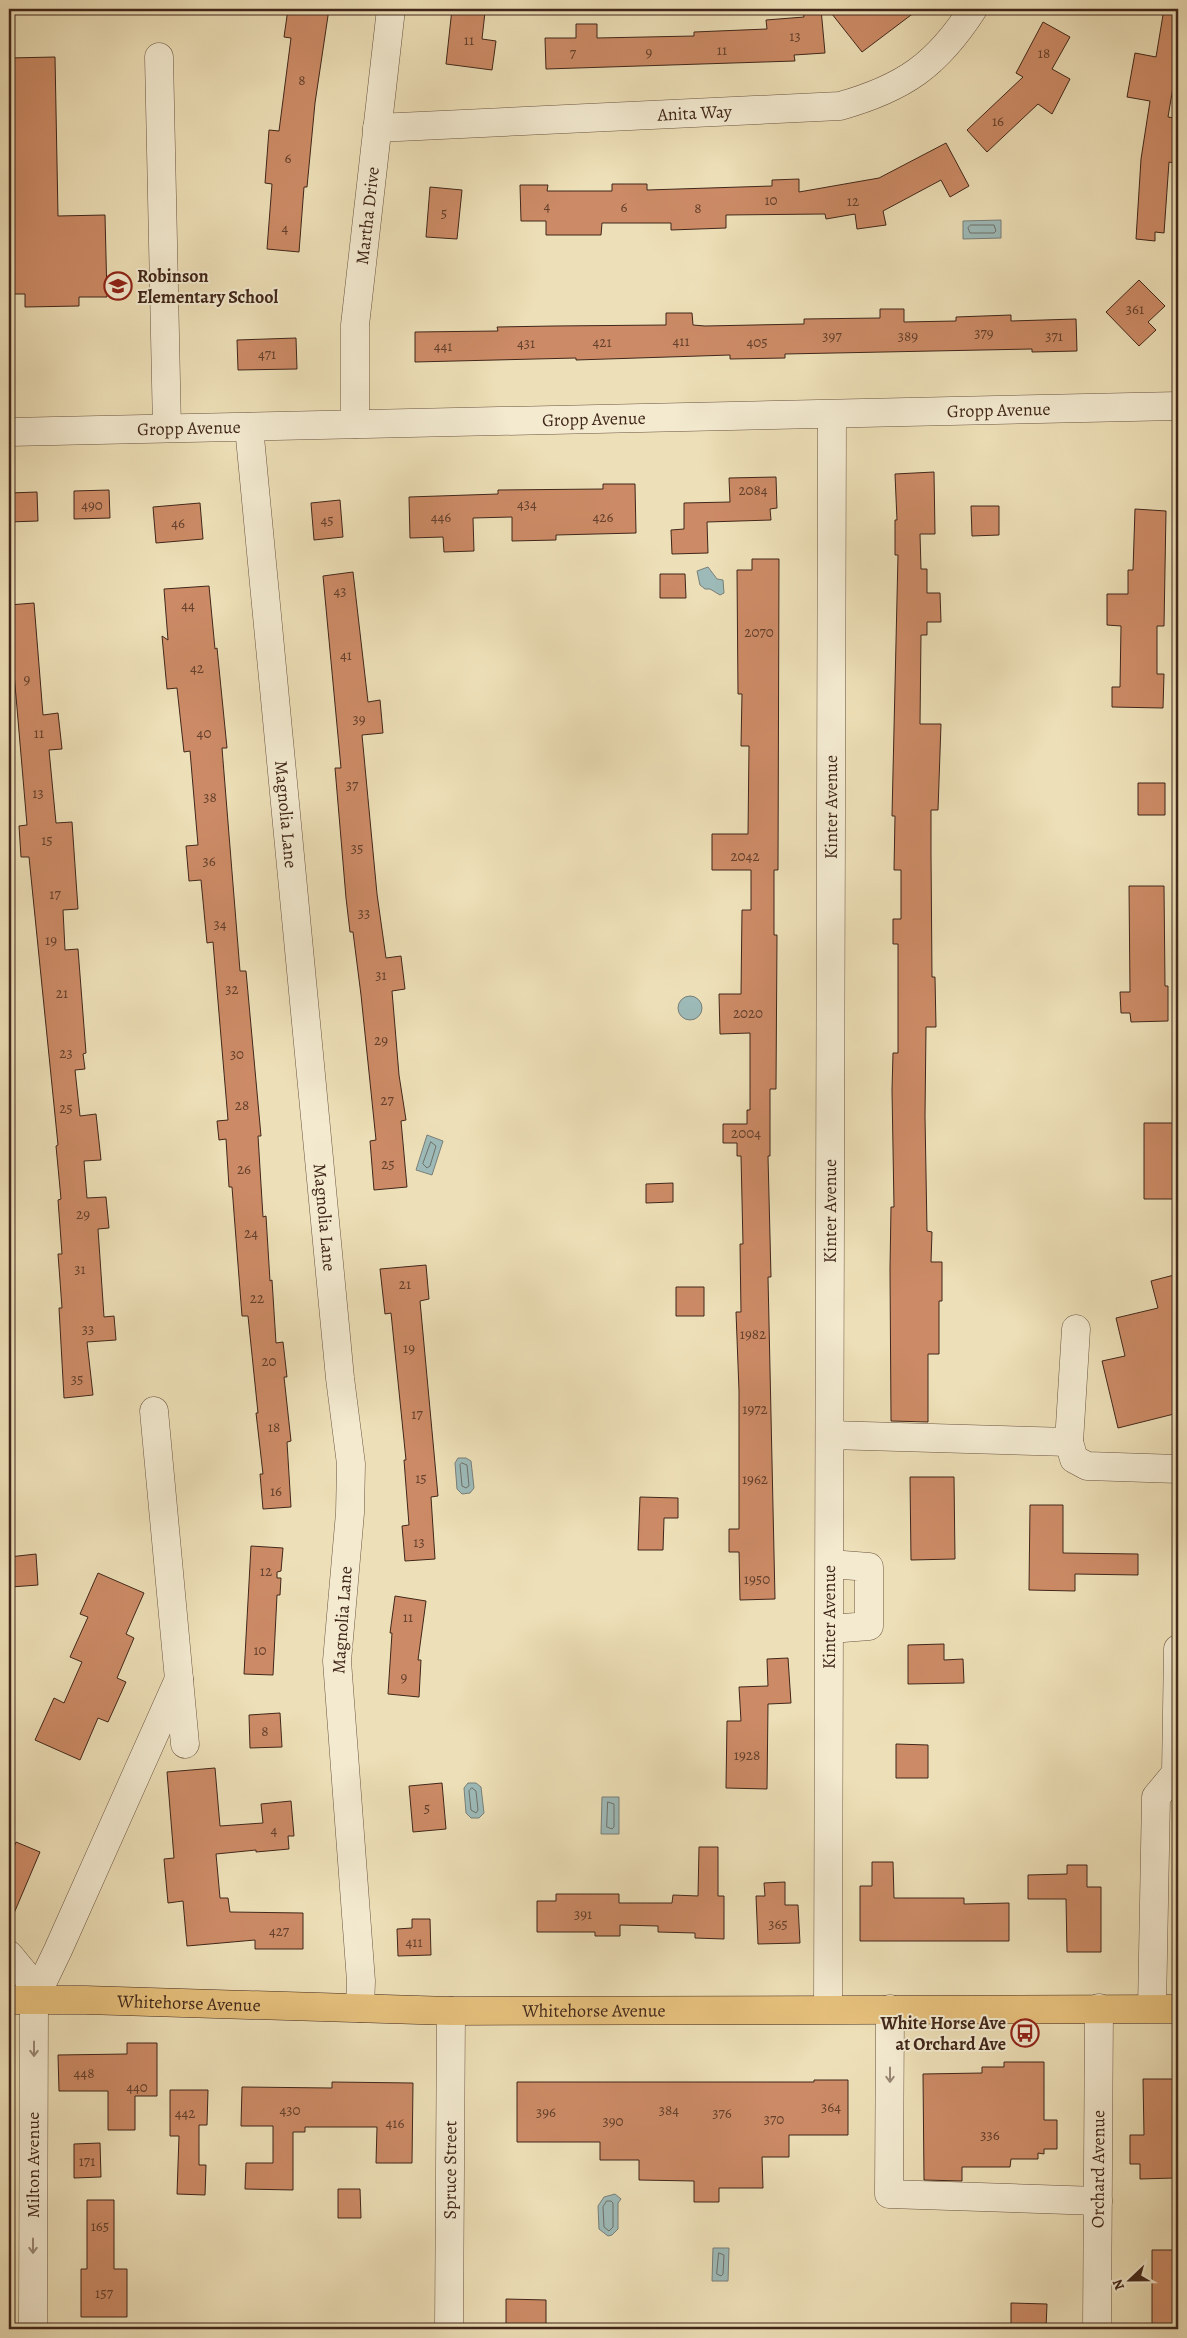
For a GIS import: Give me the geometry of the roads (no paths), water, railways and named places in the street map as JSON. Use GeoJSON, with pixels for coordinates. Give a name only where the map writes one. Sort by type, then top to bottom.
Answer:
{"type":"FeatureCollection","features":[{"type":"Feature","properties":{"kind":"main road","name":"Whitehorse Avenue"},"geometry":{"type":"LineString","coordinates":[[21,2000],[451,2011],[1178,2009]]}},
{"type":"Feature","properties":{"kind":"street","name":"Martha Drive"},"geometry":{"type":"LineString","coordinates":[[355,424],[355,325],[391,9]]}},
{"type":"Feature","properties":{"kind":"street","name":"Anita Way"},"geometry":{"type":"LineString","coordinates":[[377,128],[840,106],[876,96],[906,80],[933,60],[956,35],[972,9]]}},
{"type":"Feature","properties":{"kind":"street"},"geometry":{"type":"LineString","coordinates":[[159,57],[166,428]]}},
{"type":"Feature","properties":{"kind":"street","name":"Gropp Avenue"},"geometry":{"type":"LineString","coordinates":[[9,432],[1178,406]]}},
{"type":"Feature","properties":{"kind":"street","name":"Kinter Avenue"},"geometry":{"type":"LineString","coordinates":[[828,2009],[832,415]]}},
{"type":"Feature","properties":{"kind":"street","name":"Magnolia Lane"},"geometry":{"type":"LineString","coordinates":[[249,427],[339,1368],[351,1464],[350,1513],[337,1661],[361,1981],[360,2008]]}},
{"type":"Feature","properties":{"kind":"street"},"geometry":{"type":"LineString","coordinates":[[1076,1329],[1069,1442],[1074,1459],[1087,1466],[1178,1469]]}},
{"type":"Feature","properties":{"kind":"street"},"geometry":{"type":"LineString","coordinates":[[154,1411],[185,1744]]}},
{"type":"Feature","properties":{"kind":"street"},"geometry":{"type":"LineString","coordinates":[[830,1435],[1069,1442]]}},
{"type":"Feature","properties":{"kind":"street"},"geometry":{"type":"LineString","coordinates":[[830,1564],[869,1566],[869,1626],[830,1629]]}},
{"type":"Feature","properties":{"kind":"street"},"geometry":{"type":"LineString","coordinates":[[1152,2008],[1156,1797],[1176,1773],[1178,1649]]}},
{"type":"Feature","properties":{"kind":"street"},"geometry":{"type":"LineString","coordinates":[[21,2000],[58,1950],[179,1679]]}},
{"type":"Feature","properties":{"kind":"street"},"geometry":{"type":"LineString","coordinates":[[9,1955],[28,1978],[21,2000]]}},
{"type":"Feature","properties":{"kind":"street","name":"Milton Avenue"},"geometry":{"type":"LineString","coordinates":[[21,2000],[33,2329]]}},
{"type":"Feature","properties":{"kind":"street","name":"Orchard Avenue"},"geometry":{"type":"LineString","coordinates":[[1097,2329],[1099,2008]]}},
{"type":"Feature","properties":{"kind":"street"},"geometry":{"type":"LineString","coordinates":[[890,2009],[889,2194],[1098,2201]]}},
{"type":"Feature","properties":{"kind":"street","name":"Spruce Street"},"geometry":{"type":"LineString","coordinates":[[449,2329],[451,2011]]}},
{"type":"Feature","properties":{"kind":"water"},"geometry":{"type":"Polygon","coordinates":[[[1001,220],[1001,238],[963,239],[963,221],[1001,220]]]}},
{"type":"Feature","properties":{"kind":"water"},"geometry":{"type":"Polygon","coordinates":[[[708,567],[717,579],[723,580],[724,593],[720,595],[700,585],[697,571],[708,567]]]}},
{"type":"Feature","properties":{"kind":"water"},"geometry":{"type":"Polygon","coordinates":[[[690,996],[699,999],[702,1008],[699,1017],[690,1020],[681,1017],[678,1008],[681,999],[690,996]]]}},
{"type":"Feature","properties":{"kind":"water"},"geometry":{"type":"Polygon","coordinates":[[[427,1135],[443,1141],[432,1175],[416,1170],[427,1135]]]}},
{"type":"Feature","properties":{"kind":"water"},"geometry":{"type":"Polygon","coordinates":[[[458,1458],[466,1458],[471,1461],[474,1488],[470,1493],[462,1494],[457,1489],[455,1463],[458,1458]]]}},
{"type":"Feature","properties":{"kind":"water"},"geometry":{"type":"Polygon","coordinates":[[[468,1783],[476,1783],[481,1787],[484,1813],[479,1818],[471,1818],[466,1813],[464,1788],[468,1783]]]}},
{"type":"Feature","properties":{"kind":"water"},"geometry":{"type":"Polygon","coordinates":[[[602,1797],[619,1797],[619,1834],[601,1834],[602,1797]]]}},
{"type":"Feature","properties":{"kind":"water"},"geometry":{"type":"Polygon","coordinates":[[[615,2194],[621,2199],[618,2203],[618,2229],[608,2236],[599,2229],[598,2206],[604,2197],[615,2194]]]}},
{"type":"Feature","properties":{"kind":"water"},"geometry":{"type":"Polygon","coordinates":[[[713,2248],[729,2248],[728,2281],[712,2281],[713,2248]]]}},
{"type":"Feature","properties":{"kind":"place","name":"Robinson Elementary School"},"geometry":{"type":"Point","coordinates":[118,286]}},
{"type":"Feature","properties":{"kind":"place","name":"White Horse Ave at Orchard Ave"},"geometry":{"type":"Point","coordinates":[1025,2033]}}]}
